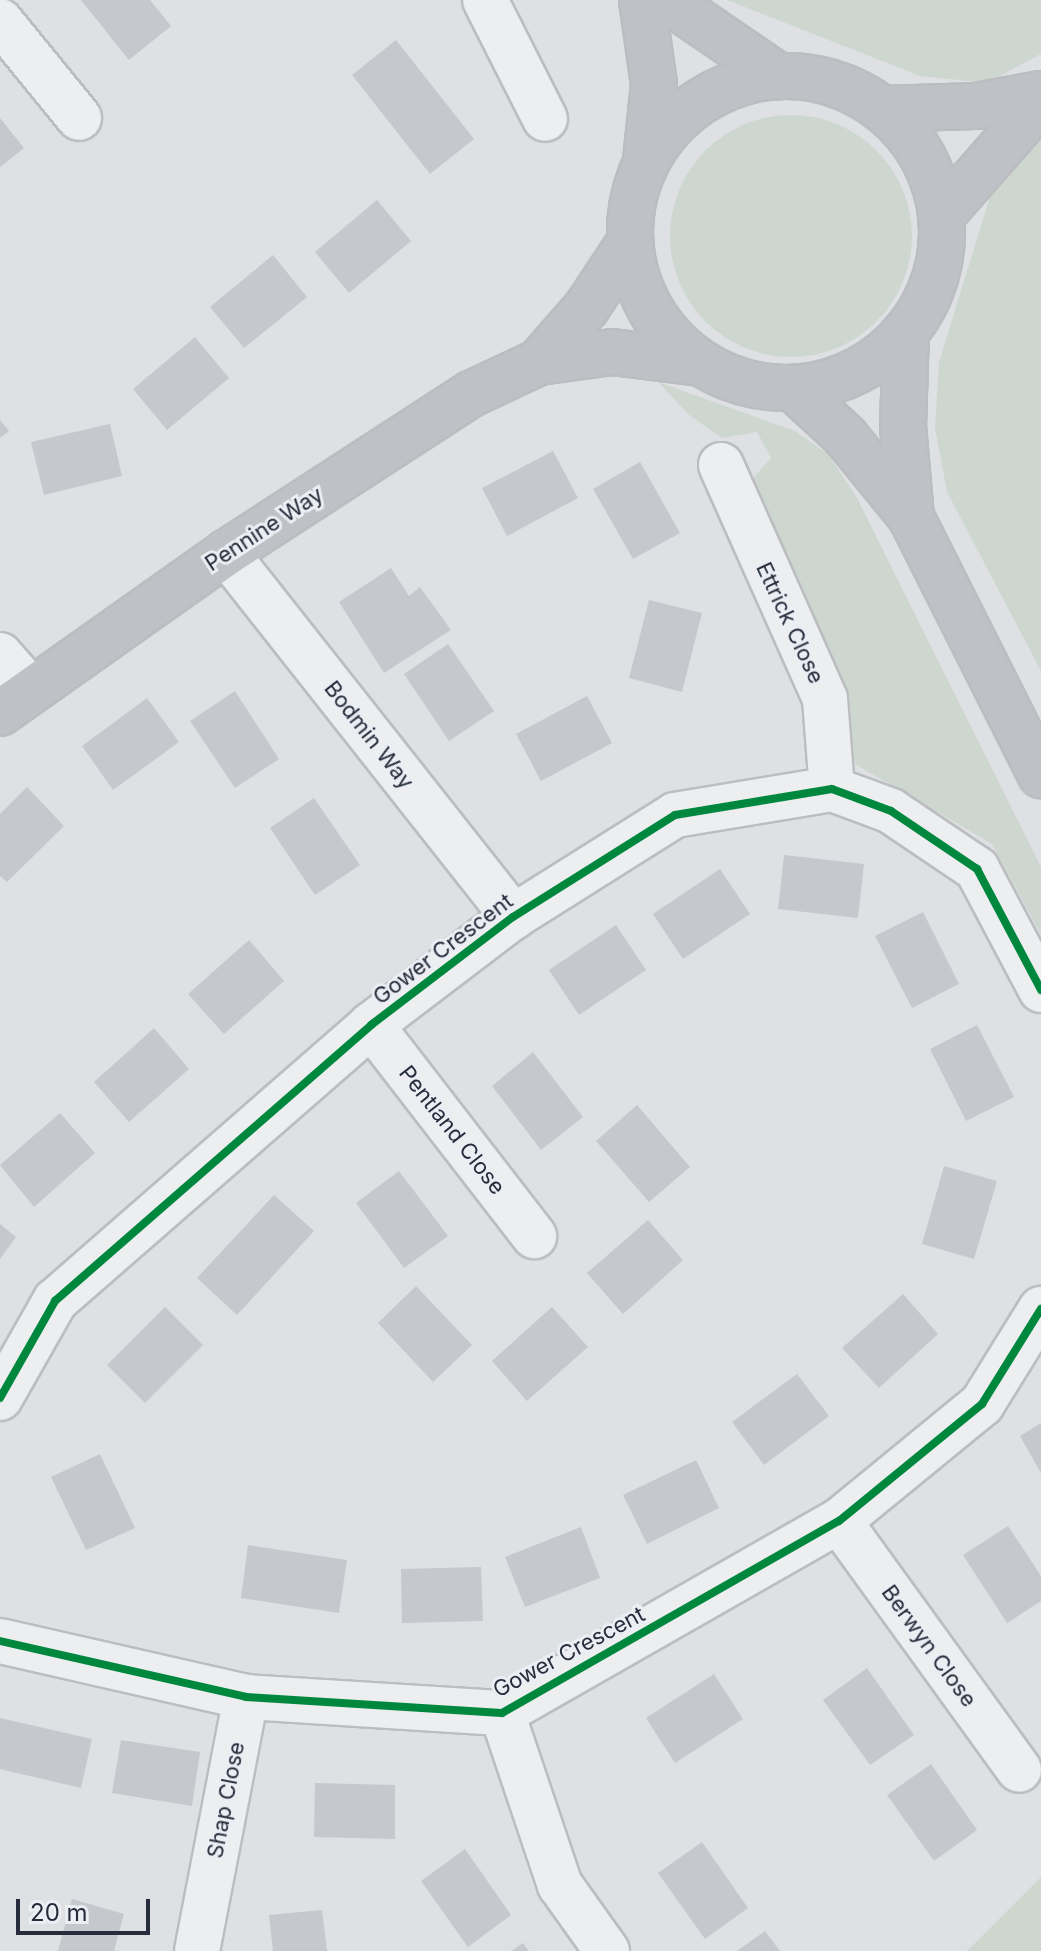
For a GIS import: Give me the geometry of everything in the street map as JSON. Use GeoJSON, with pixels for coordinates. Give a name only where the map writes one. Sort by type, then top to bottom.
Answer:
{"type":"FeatureCollection","features":[{"type":"Feature","properties":{"kind":"main road"},"geometry":{"type":"LineString","coordinates":[[642,0],[654,84],[646,160],[636,187],[630,242],[635,271],[658,323],[700,363],[760,386],[793,388],[856,371],[906,331],[935,277],[941,216],[922,157],[883,109],[833,83],[778,76],[746,81],[687,110],[646,160]]}},
{"type":"Feature","properties":{"kind":"main road"},"geometry":{"type":"LineString","coordinates":[[667,0],[778,76]]}},
{"type":"Feature","properties":{"kind":"main road"},"geometry":{"type":"LineString","coordinates":[[883,109],[976,106],[1041,94]]}},
{"type":"Feature","properties":{"kind":"main road"},"geometry":{"type":"LineString","coordinates":[[941,216],[1041,102]]}},
{"type":"Feature","properties":{"kind":"main road","name":"Pennine Way"},"geometry":{"type":"LineString","coordinates":[[539,362],[587,307],[630,242]]}},
{"type":"Feature","properties":{"kind":"main road"},"geometry":{"type":"LineString","coordinates":[[906,331],[903,426],[911,517]]}},
{"type":"Feature","properties":{"kind":"main road","name":"Pennine Way"},"geometry":{"type":"LineString","coordinates":[[15,701],[226,553],[471,394],[539,362],[612,352],[700,363]]}},
{"type":"Feature","properties":{"kind":"main road"},"geometry":{"type":"LineString","coordinates":[[793,388],[845,436],[911,517],[1041,775]]}},
{"type":"Feature","properties":{"kind":"street"},"geometry":{"type":"LineString","coordinates":[[485,0],[545,119]]}},
{"type":"Feature","properties":{"kind":"street"},"geometry":{"type":"LineString","coordinates":[[0,21],[79,118]]}},
{"type":"Feature","properties":{"kind":"street","name":"Ettrick Close"},"geometry":{"type":"LineString","coordinates":[[721,465],[825,699],[832,789]]}},
{"type":"Feature","properties":{"kind":"street","name":"Bodmin Way"},"geometry":{"type":"LineString","coordinates":[[226,553],[513,917]]}},
{"type":"Feature","properties":{"kind":"street"},"geometry":{"type":"LineString","coordinates":[[0,655],[15,701]]}},
{"type":"Feature","properties":{"kind":"street","name":"Gower Crescent"},"geometry":{"type":"LineString","coordinates":[[0,1398],[55,1301],[371,1025],[513,917],[675,815],[832,789],[891,811],[977,869],[1041,990]]}},
{"type":"Feature","properties":{"kind":"street","name":"Pentland Close"},"geometry":{"type":"LineString","coordinates":[[371,1025],[534,1236]]}},
{"type":"Feature","properties":{"kind":"street","name":"Gower Crescent"},"geometry":{"type":"LineString","coordinates":[[0,1641],[246,1697],[502,1713],[839,1521],[982,1404],[1041,1309]]}},
{"type":"Feature","properties":{"kind":"street","name":"Berwyn Close"},"geometry":{"type":"LineString","coordinates":[[839,1521],[1019,1770]]}},
{"type":"Feature","properties":{"kind":"street","name":"Shap Close"},"geometry":{"type":"LineString","coordinates":[[197,1951],[246,1697]]}},
{"type":"Feature","properties":{"kind":"street"},"geometry":{"type":"LineString","coordinates":[[502,1713],[560,1885],[607,1951]]}},
{"type":"Feature","properties":{"kind":"shaded area"},"geometry":{"type":"Polygon","coordinates":[[[727,0],[1041,0],[1041,54],[987,83],[920,76],[727,0]]]}},
{"type":"Feature","properties":{"kind":"shaded area"},"geometry":{"type":"Polygon","coordinates":[[[791,115],[815,117],[837,124],[877,150],[903,190],[910,212],[910,260],[903,282],[877,322],[837,348],[815,355],[791,357],[767,355],[745,348],[705,322],[679,282],[672,260],[670,236],[672,212],[679,190],[705,150],[745,124],[767,117],[791,115]]]}},
{"type":"Feature","properties":{"kind":"shaded area"},"geometry":{"type":"Polygon","coordinates":[[[1041,129],[1041,671],[947,492],[935,428],[939,362],[991,193],[1041,129]]]}},
{"type":"Feature","properties":{"kind":"shaded area"},"geometry":{"type":"Polygon","coordinates":[[[658,382],[795,431],[828,454],[857,498],[1041,867],[1041,935],[992,844],[855,764],[836,678],[746,486],[771,458],[757,432],[722,438],[689,415],[658,382]]]}},
{"type":"Feature","properties":{"kind":"shaded area"},"geometry":{"type":"Polygon","coordinates":[[[1041,1877],[1041,1951],[967,1951],[1041,1877]]]}},
{"type":"Feature","properties":{"kind":"building"},"geometry":{"type":"Polygon","coordinates":[[[81,0],[150,0],[171,26],[129,60],[81,0]]]}},
{"type":"Feature","properties":{"kind":"building"},"geometry":{"type":"Polygon","coordinates":[[[396,40],[474,139],[430,174],[352,75],[396,40]]]}},
{"type":"Feature","properties":{"kind":"building"},"geometry":{"type":"Polygon","coordinates":[[[0,118],[24,148],[0,167],[0,118]]]}},
{"type":"Feature","properties":{"kind":"building"},"geometry":{"type":"Polygon","coordinates":[[[377,200],[411,241],[349,293],[315,252],[377,200]]]}},
{"type":"Feature","properties":{"kind":"building"},"geometry":{"type":"Polygon","coordinates":[[[273,255],[307,297],[244,348],[210,307],[273,255]]]}},
{"type":"Feature","properties":{"kind":"building"},"geometry":{"type":"Polygon","coordinates":[[[195,337],[229,378],[167,430],[133,389],[195,337]]]}},
{"type":"Feature","properties":{"kind":"building"},"geometry":{"type":"Polygon","coordinates":[[[0,420],[9,431],[0,438],[0,420]]]}},
{"type":"Feature","properties":{"kind":"building"},"geometry":{"type":"Polygon","coordinates":[[[110,424],[122,476],[44,495],[31,442],[110,424]]]}},
{"type":"Feature","properties":{"kind":"building"},"geometry":{"type":"Polygon","coordinates":[[[553,451],[578,498],[507,536],[482,488],[553,451]]]}},
{"type":"Feature","properties":{"kind":"building"},"geometry":{"type":"Polygon","coordinates":[[[640,462],[680,533],[633,559],[593,489],[640,462]]]}},
{"type":"Feature","properties":{"kind":"building"},"geometry":{"type":"Polygon","coordinates":[[[391,568],[409,596],[420,587],[451,630],[384,673],[339,602],[391,568]]]}},
{"type":"Feature","properties":{"kind":"building"},"geometry":{"type":"Polygon","coordinates":[[[649,600],[702,613],[682,692],[629,678],[649,600]]]}},
{"type":"Feature","properties":{"kind":"building"},"geometry":{"type":"Polygon","coordinates":[[[448,644],[494,711],[449,741],[404,674],[448,644]]]}},
{"type":"Feature","properties":{"kind":"building"},"geometry":{"type":"Polygon","coordinates":[[[235,691],[279,759],[235,788],[190,721],[235,691]]]}},
{"type":"Feature","properties":{"kind":"building"},"geometry":{"type":"Polygon","coordinates":[[[587,696],[612,743],[541,781],[516,734],[587,696]]]}},
{"type":"Feature","properties":{"kind":"building"},"geometry":{"type":"Polygon","coordinates":[[[147,698],[179,742],[113,790],[82,746],[147,698]]]}},
{"type":"Feature","properties":{"kind":"building"},"geometry":{"type":"Polygon","coordinates":[[[27,787],[64,826],[7,882],[0,876],[0,814],[27,787]]]}},
{"type":"Feature","properties":{"kind":"building"},"geometry":{"type":"Polygon","coordinates":[[[314,798],[360,865],[315,895],[270,828],[314,798]]]}},
{"type":"Feature","properties":{"kind":"building"},"geometry":{"type":"Polygon","coordinates":[[[784,855],[864,864],[858,918],[778,909],[784,855]]]}},
{"type":"Feature","properties":{"kind":"building"},"geometry":{"type":"Polygon","coordinates":[[[720,869],[750,914],[683,959],[653,914],[720,869]]]}},
{"type":"Feature","properties":{"kind":"building"},"geometry":{"type":"Polygon","coordinates":[[[923,912],[959,984],[912,1008],[875,936],[923,912]]]}},
{"type":"Feature","properties":{"kind":"building"},"geometry":{"type":"Polygon","coordinates":[[[616,925],[646,970],[579,1015],[549,970],[616,925]]]}},
{"type":"Feature","properties":{"kind":"building"},"geometry":{"type":"Polygon","coordinates":[[[249,940],[284,981],[224,1034],[188,994],[249,940]]]}},
{"type":"Feature","properties":{"kind":"building"},"geometry":{"type":"Polygon","coordinates":[[[977,1025],[1014,1097],[966,1121],[930,1049],[977,1025]]]}},
{"type":"Feature","properties":{"kind":"building"},"geometry":{"type":"Polygon","coordinates":[[[154,1028],[189,1069],[129,1122],[94,1082],[154,1028]]]}},
{"type":"Feature","properties":{"kind":"building"},"geometry":{"type":"Polygon","coordinates":[[[533,1052],[583,1117],[541,1150],[492,1086],[533,1052]]]}},
{"type":"Feature","properties":{"kind":"building"},"geometry":{"type":"Polygon","coordinates":[[[637,1105],[690,1167],[649,1202],[596,1141],[637,1105]]]}},
{"type":"Feature","properties":{"kind":"building"},"geometry":{"type":"Polygon","coordinates":[[[60,1113],[95,1153],[34,1207],[0,1165],[60,1113]]]}},
{"type":"Feature","properties":{"kind":"building"},"geometry":{"type":"Polygon","coordinates":[[[944,1166],[997,1181],[974,1259],[922,1244],[944,1166]]]}},
{"type":"Feature","properties":{"kind":"building"},"geometry":{"type":"Polygon","coordinates":[[[399,1171],[448,1236],[404,1268],[356,1203],[399,1171]]]}},
{"type":"Feature","properties":{"kind":"building"},"geometry":{"type":"Polygon","coordinates":[[[274,1195],[314,1231],[237,1315],[197,1278],[274,1195]]]}},
{"type":"Feature","properties":{"kind":"building"},"geometry":{"type":"Polygon","coordinates":[[[648,1220],[683,1260],[623,1314],[587,1273],[648,1220]]]}},
{"type":"Feature","properties":{"kind":"building"},"geometry":{"type":"Polygon","coordinates":[[[0,1224],[16,1237],[0,1259],[0,1224]]]}},
{"type":"Feature","properties":{"kind":"building"},"geometry":{"type":"Polygon","coordinates":[[[416,1286],[472,1345],[433,1382],[378,1323],[416,1286]]]}},
{"type":"Feature","properties":{"kind":"building"},"geometry":{"type":"Polygon","coordinates":[[[903,1294],[938,1334],[879,1388],[842,1348],[903,1294]]]}},
{"type":"Feature","properties":{"kind":"building"},"geometry":{"type":"Polygon","coordinates":[[[165,1307],[203,1345],[145,1403],[107,1365],[165,1307]]]}},
{"type":"Feature","properties":{"kind":"building"},"geometry":{"type":"Polygon","coordinates":[[[552,1307],[588,1347],[527,1401],[492,1361],[552,1307]]]}},
{"type":"Feature","properties":{"kind":"building"},"geometry":{"type":"Polygon","coordinates":[[[797,1374],[829,1416],[764,1465],[732,1422],[797,1374]]]}},
{"type":"Feature","properties":{"kind":"building"},"geometry":{"type":"Polygon","coordinates":[[[1041,1423],[1041,1473],[1020,1436],[1041,1423]]]}},
{"type":"Feature","properties":{"kind":"building"},"geometry":{"type":"Polygon","coordinates":[[[100,1454],[135,1528],[86,1550],[51,1477],[100,1454]]]}},
{"type":"Feature","properties":{"kind":"building"},"geometry":{"type":"Polygon","coordinates":[[[696,1460],[719,1508],[647,1544],[623,1495],[696,1460]]]}},
{"type":"Feature","properties":{"kind":"building"},"geometry":{"type":"Polygon","coordinates":[[[1008,1526],[1041,1576],[1041,1601],[1007,1623],[963,1555],[1008,1526]]]}},
{"type":"Feature","properties":{"kind":"building"},"geometry":{"type":"Polygon","coordinates":[[[581,1527],[600,1578],[525,1607],[505,1557],[581,1527]]]}},
{"type":"Feature","properties":{"kind":"building"},"geometry":{"type":"Polygon","coordinates":[[[248,1545],[347,1560],[339,1613],[241,1598],[248,1545]]]}},
{"type":"Feature","properties":{"kind":"building"},"geometry":{"type":"Polygon","coordinates":[[[481,1567],[483,1621],[402,1623],[401,1569],[481,1567]]]}},
{"type":"Feature","properties":{"kind":"building"},"geometry":{"type":"Polygon","coordinates":[[[867,1668],[914,1735],[870,1765],[823,1700],[867,1668]]]}},
{"type":"Feature","properties":{"kind":"building"},"geometry":{"type":"Polygon","coordinates":[[[714,1674],[743,1719],[675,1763],[646,1718],[714,1674]]]}},
{"type":"Feature","properties":{"kind":"building"},"geometry":{"type":"Polygon","coordinates":[[[0,1718],[92,1739],[81,1788],[0,1769],[0,1718]]]}},
{"type":"Feature","properties":{"kind":"building"},"geometry":{"type":"Polygon","coordinates":[[[121,1740],[200,1752],[192,1806],[112,1793],[121,1740]]]}},
{"type":"Feature","properties":{"kind":"building"},"geometry":{"type":"Polygon","coordinates":[[[931,1764],[977,1830],[934,1861],[887,1795],[931,1764]]]}},
{"type":"Feature","properties":{"kind":"building"},"geometry":{"type":"Polygon","coordinates":[[[315,1783],[395,1785],[395,1839],[314,1837],[315,1783]]]}},
{"type":"Feature","properties":{"kind":"building"},"geometry":{"type":"Polygon","coordinates":[[[702,1842],[748,1908],[705,1939],[658,1873],[702,1842]]]}},
{"type":"Feature","properties":{"kind":"building"},"geometry":{"type":"Polygon","coordinates":[[[465,1849],[511,1915],[468,1947],[421,1881],[465,1849]]]}},
{"type":"Feature","properties":{"kind":"building"},"geometry":{"type":"Polygon","coordinates":[[[72,1899],[124,1914],[114,1951],[58,1951],[72,1899]]]}},
{"type":"Feature","properties":{"kind":"building"},"geometry":{"type":"Polygon","coordinates":[[[322,1910],[327,1951],[273,1951],[269,1915],[322,1910]]]}},
{"type":"Feature","properties":{"kind":"building"},"geometry":{"type":"Polygon","coordinates":[[[765,1931],[780,1951],[737,1951],[765,1931]]]}},
{"type":"Feature","properties":{"kind":"building"},"geometry":{"type":"Polygon","coordinates":[[[523,1943],[529,1951],[511,1951],[523,1943]]]}},
{"type":"Feature","properties":{"kind":"cycle path"},"geometry":{"type":"LineString","coordinates":[[0,1398],[55,1301],[371,1025],[513,917],[675,815],[832,789],[891,811],[977,869],[1041,990]]}},
{"type":"Feature","properties":{"kind":"cycle path"},"geometry":{"type":"LineString","coordinates":[[0,1641],[246,1697],[502,1713],[839,1521],[982,1404],[1041,1309]]}}]}
